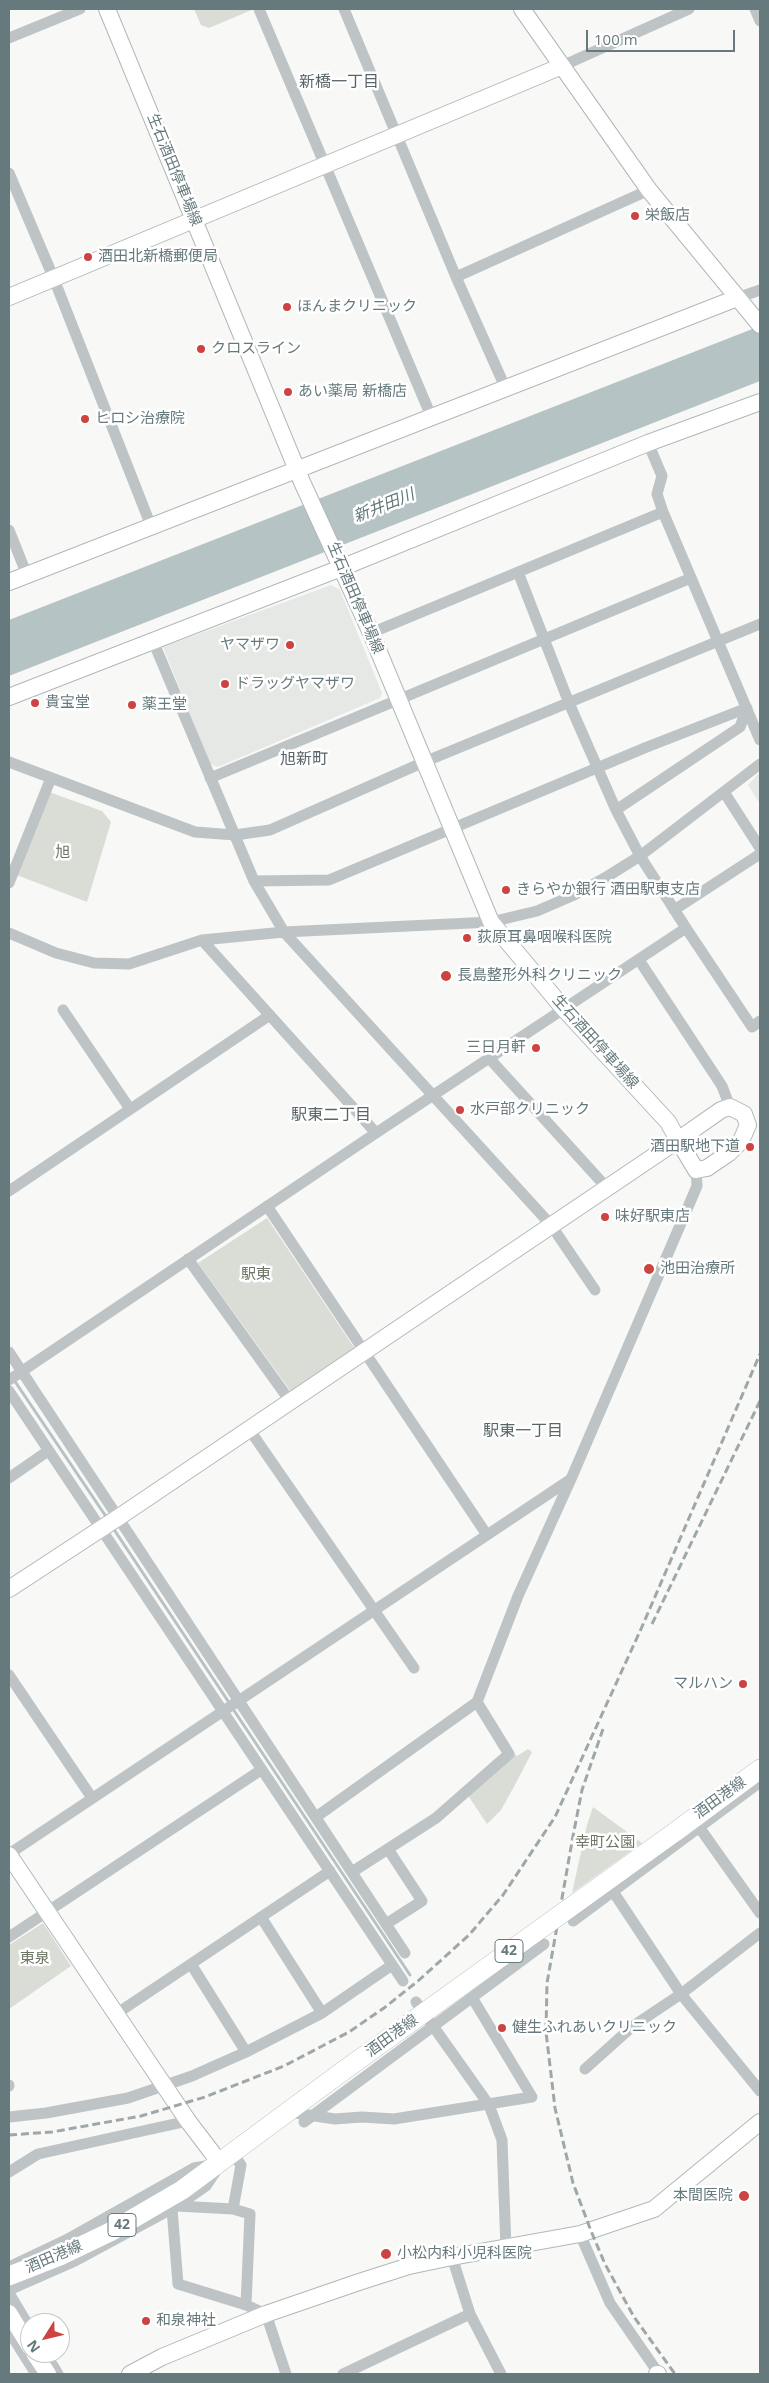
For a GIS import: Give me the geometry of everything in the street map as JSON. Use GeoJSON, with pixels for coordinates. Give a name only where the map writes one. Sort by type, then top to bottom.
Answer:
{"type":"FeatureCollection","features":[{"type":"Feature","properties":{"kind":"main road","name":"酒田港線"},"geometry":{"type":"LineString","coordinates":[[9,2276],[60,2256],[110,2232],[182,2190],[227,2158],[301,2117],[344,2071],[760,1769]]}},
{"type":"Feature","properties":{"kind":"street"},"geometry":{"type":"LineString","coordinates":[[9,38],[80,9]]}},
{"type":"Feature","properties":{"kind":"street","name":"生石酒田停車場線"},"geometry":{"type":"LineString","coordinates":[[107,9],[300,475],[371,633],[397,699],[492,922],[564,1009],[668,1122],[696,1170]]}},
{"type":"Feature","properties":{"kind":"street"},"geometry":{"type":"LineString","coordinates":[[259,9],[431,416]]}},
{"type":"Feature","properties":{"kind":"street"},"geometry":{"type":"LineString","coordinates":[[344,9],[456,277],[505,387]]}},
{"type":"Feature","properties":{"kind":"street"},"geometry":{"type":"LineString","coordinates":[[522,9],[649,190],[759,323]]}},
{"type":"Feature","properties":{"kind":"street"},"geometry":{"type":"LineString","coordinates":[[9,297],[562,66],[689,9]]}},
{"type":"Feature","properties":{"kind":"street"},"geometry":{"type":"LineString","coordinates":[[755,9],[760,20]]}},
{"type":"Feature","properties":{"kind":"street"},"geometry":{"type":"LineString","coordinates":[[9,173],[54,279],[151,526]]}},
{"type":"Feature","properties":{"kind":"street"},"geometry":{"type":"LineString","coordinates":[[456,277],[649,190]]}},
{"type":"Feature","properties":{"kind":"street"},"geometry":{"type":"LineString","coordinates":[[9,582],[151,526],[300,475],[431,416],[760,290]]}},
{"type":"Feature","properties":{"kind":"street"},"geometry":{"type":"LineString","coordinates":[[9,697],[153,641],[339,562],[760,402]]}},
{"type":"Feature","properties":{"kind":"street"},"geometry":{"type":"LineString","coordinates":[[648,443],[662,476],[657,494],[663,512],[760,740]]}},
{"type":"Feature","properties":{"kind":"street"},"geometry":{"type":"LineString","coordinates":[[371,633],[663,512]]}},
{"type":"Feature","properties":{"kind":"street"},"geometry":{"type":"LineString","coordinates":[[9,530],[27,575]]}},
{"type":"Feature","properties":{"kind":"street"},"geometry":{"type":"LineString","coordinates":[[518,572],[543,638],[598,769],[616,810],[640,856],[752,1027],[760,1022]]}},
{"type":"Feature","properties":{"kind":"street"},"geometry":{"type":"LineString","coordinates":[[210,778],[691,578]]}},
{"type":"Feature","properties":{"kind":"street"},"geometry":{"type":"LineString","coordinates":[[9,762],[195,832],[235,835],[270,830],[424,762],[760,624]]}},
{"type":"Feature","properties":{"kind":"street"},"geometry":{"type":"LineString","coordinates":[[153,641],[254,881],[284,932],[551,1225],[595,1290]]}},
{"type":"Feature","properties":{"kind":"street"},"geometry":{"type":"LineString","coordinates":[[254,881],[329,880],[747,708]]}},
{"type":"Feature","properties":{"kind":"street"},"geometry":{"type":"LineString","coordinates":[[616,810],[740,727],[747,708]]}},
{"type":"Feature","properties":{"kind":"street"},"geometry":{"type":"LineString","coordinates":[[9,933],[56,953],[94,963],[129,964],[202,940],[284,932],[492,922],[537,911],[574,895],[640,856],[760,764]]}},
{"type":"Feature","properties":{"kind":"street"},"geometry":{"type":"LineString","coordinates":[[9,882],[51,778]]}},
{"type":"Feature","properties":{"kind":"street"},"geometry":{"type":"LineString","coordinates":[[724,792],[760,848]]}},
{"type":"Feature","properties":{"kind":"street"},"geometry":{"type":"LineString","coordinates":[[674,910],[760,854]]}},
{"type":"Feature","properties":{"kind":"street"},"geometry":{"type":"LineString","coordinates":[[9,1380],[376,1132],[686,928]]}},
{"type":"Feature","properties":{"kind":"street"},"geometry":{"type":"LineString","coordinates":[[202,940],[376,1132]]}},
{"type":"Feature","properties":{"kind":"street"},"geometry":{"type":"LineString","coordinates":[[316,1817],[477,1702],[518,1596],[571,1479],[697,1186],[696,1170],[707,1168],[729,1154],[741,1141],[748,1126],[744,1114],[730,1107],[722,1086],[640,960]]}},
{"type":"Feature","properties":{"kind":"street"},"geometry":{"type":"LineString","coordinates":[[64,1010],[130,1109]]}},
{"type":"Feature","properties":{"kind":"street"},"geometry":{"type":"LineString","coordinates":[[9,1191],[270,1015]]}},
{"type":"Feature","properties":{"kind":"street"},"geometry":{"type":"LineString","coordinates":[[489,1058],[607,1188]]}},
{"type":"Feature","properties":{"kind":"street"},"geometry":{"type":"LineString","coordinates":[[9,1589],[119,1517],[721,1110],[730,1107]]}},
{"type":"Feature","properties":{"kind":"street"},"geometry":{"type":"LineString","coordinates":[[267,1206],[487,1536]]}},
{"type":"Feature","properties":{"kind":"street"},"geometry":{"type":"LineString","coordinates":[[188,1259],[290,1401]]}},
{"type":"Feature","properties":{"kind":"street"},"geometry":{"type":"LineString","coordinates":[[9,1352],[405,1953]]}},
{"type":"Feature","properties":{"kind":"street"},"geometry":{"type":"LineString","coordinates":[[9,1391],[403,1981]]}},
{"type":"Feature","properties":{"kind":"street"},"geometry":{"type":"LineString","coordinates":[[249,1429],[414,1668]]}},
{"type":"Feature","properties":{"kind":"street"},"geometry":{"type":"LineString","coordinates":[[9,1478],[48,1451]]}},
{"type":"Feature","properties":{"kind":"street"},"geometry":{"type":"LineString","coordinates":[[233,2209],[241,2165],[227,2158],[188,2121],[9,1854],[571,1479]]}},
{"type":"Feature","properties":{"kind":"street"},"geometry":{"type":"LineString","coordinates":[[9,1675],[92,1798]]}},
{"type":"Feature","properties":{"kind":"street"},"geometry":{"type":"LineString","coordinates":[[352,1872],[436,1818],[509,1754],[477,1702]]}},
{"type":"Feature","properties":{"kind":"street"},"geometry":{"type":"LineString","coordinates":[[9,1938],[262,1770]]}},
{"type":"Feature","properties":{"kind":"street"},"geometry":{"type":"LineString","coordinates":[[573,1921],[614,1893],[760,1782]]}},
{"type":"Feature","properties":{"kind":"street"},"geometry":{"type":"LineString","coordinates":[[699,1827],[760,1912]]}},
{"type":"Feature","properties":{"kind":"street"},"geometry":{"type":"LineString","coordinates":[[386,1924],[422,1901],[388,1849]]}},
{"type":"Feature","properties":{"kind":"street"},"geometry":{"type":"LineString","coordinates":[[116,2014],[330,1872]]}},
{"type":"Feature","properties":{"kind":"street"},"geometry":{"type":"LineString","coordinates":[[614,1893],[681,1994],[760,2091]]}},
{"type":"Feature","properties":{"kind":"street"},"geometry":{"type":"LineString","coordinates":[[356,1912],[372,1902]]}},
{"type":"Feature","properties":{"kind":"street"},"geometry":{"type":"LineString","coordinates":[[261,1917],[322,2013]]}},
{"type":"Feature","properties":{"kind":"street"},"geometry":{"type":"LineString","coordinates":[[585,2070],[633,2026],[681,1994],[760,1933]]}},
{"type":"Feature","properties":{"kind":"street"},"geometry":{"type":"LineString","coordinates":[[301,2117],[434,2027],[544,1944]]}},
{"type":"Feature","properties":{"kind":"street"},"geometry":{"type":"LineString","coordinates":[[191,1964],[246,2052]]}},
{"type":"Feature","properties":{"kind":"street"},"geometry":{"type":"LineString","coordinates":[[9,2117],[128,2098],[164,2084],[192,2076],[246,2052],[322,2013],[392,1965]]}},
{"type":"Feature","properties":{"kind":"street"},"geometry":{"type":"LineString","coordinates":[[301,2117],[394,2119],[532,2097],[472,1998]]}},
{"type":"Feature","properties":{"kind":"street"},"geometry":{"type":"LineString","coordinates":[[416,2002],[489,2105],[502,2140],[506,2248]]}},
{"type":"Feature","properties":{"kind":"street"},"geometry":{"type":"LineString","coordinates":[[9,2172],[38,2154],[188,2121]]}},
{"type":"Feature","properties":{"kind":"street"},"geometry":{"type":"LineString","coordinates":[[130,2374],[162,2357],[266,2314],[392,2272],[452,2257],[580,2234],[654,2209],[760,2122]]}},
{"type":"Feature","properties":{"kind":"street"},"geometry":{"type":"LineString","coordinates":[[20,2318],[9,2292],[174,2208],[206,2186],[227,2158]]}},
{"type":"Feature","properties":{"kind":"street"},"geometry":{"type":"LineString","coordinates":[[9,2267],[66,2240],[194,2168],[227,2158]]}},
{"type":"Feature","properties":{"kind":"street"},"geometry":{"type":"LineString","coordinates":[[174,2208],[233,2209],[250,2214],[246,2305]]}},
{"type":"Feature","properties":{"kind":"street"},"geometry":{"type":"LineString","coordinates":[[174,2208],[178,2284],[246,2305],[266,2314],[286,2374]]}},
{"type":"Feature","properties":{"kind":"street"},"geometry":{"type":"LineString","coordinates":[[580,2234],[610,2303],[658,2374]]}},
{"type":"Feature","properties":{"kind":"street"},"geometry":{"type":"LineString","coordinates":[[452,2257],[470,2314],[501,2374]]}},
{"type":"Feature","properties":{"kind":"street"},"geometry":{"type":"LineString","coordinates":[[9,2313],[20,2328]]}},
{"type":"Feature","properties":{"kind":"street"},"geometry":{"type":"LineString","coordinates":[[343,2374],[470,2314]]}},
{"type":"Feature","properties":{"kind":"street"},"geometry":{"type":"LineString","coordinates":[[9,2331],[36,2374]]}},
{"type":"Feature","properties":{"kind":"street"},"geometry":{"type":"LineString","coordinates":[[42,2363],[48,2374]]}},
{"type":"Feature","properties":{"kind":"street"},"geometry":{"type":"LineString","coordinates":[[51,2363],[58,2374]]}},
{"type":"Feature","properties":{"kind":"shaded area"},"geometry":{"type":"Polygon","coordinates":[[[331,585],[340,590],[382,693],[380,698],[218,767],[210,764],[163,647],[331,585]]]}},
{"type":"Feature","properties":{"kind":"shaded area"},"geometry":{"type":"Polygon","coordinates":[[[760,772],[760,804],[748,785],[760,772]]]}},
{"type":"Feature","properties":{"kind":"green space"},"geometry":{"type":"Polygon","coordinates":[[[194,9],[254,9],[209,28],[201,25],[194,9]]]}},
{"type":"Feature","properties":{"kind":"green space","name":"旭"},"geometry":{"type":"Polygon","coordinates":[[[49,792],[102,811],[111,822],[87,902],[14,874],[49,792]]]}},
{"type":"Feature","properties":{"kind":"green space","name":"駅東"},"geometry":{"type":"Polygon","coordinates":[[[267,1218],[355,1349],[292,1393],[198,1263],[267,1218]]]}},
{"type":"Feature","properties":{"kind":"green space"},"geometry":{"type":"Polygon","coordinates":[[[528,1749],[532,1752],[516,1783],[501,1810],[487,1824],[467,1794],[515,1754],[517,1756],[528,1749]]]}},
{"type":"Feature","properties":{"kind":"green space","name":"幸町公園"},"geometry":{"type":"Polygon","coordinates":[[[593,1807],[642,1843],[572,1893],[587,1825],[593,1807]]]}},
{"type":"Feature","properties":{"kind":"green space","name":"東泉"},"geometry":{"type":"Polygon","coordinates":[[[43,1923],[71,1966],[9,2009],[9,1945],[43,1923]]]}},
{"type":"Feature","properties":{"kind":"water","name":"新井田川"},"geometry":{"type":"Polygon","coordinates":[[[760,326],[760,381],[9,676],[9,620],[760,326]]]}},
{"type":"Feature","properties":{"kind":"waterway"},"geometry":{"type":"LineString","coordinates":[[14,1380],[107,1518]]}},
{"type":"Feature","properties":{"kind":"waterway"},"geometry":{"type":"LineString","coordinates":[[113,1528],[230,1704]]}},
{"type":"Feature","properties":{"kind":"waterway"},"geometry":{"type":"LineString","coordinates":[[233,1709],[410,1975]]}},
{"type":"Feature","properties":{"kind":"railway"},"geometry":{"type":"LineString","coordinates":[[9,2135],[52,2132],[141,2116],[205,2097],[284,2066],[349,2032],[384,2008],[418,1981],[469,1935],[503,1895],[555,1817],[641,1629],[760,1354]]}},
{"type":"Feature","properties":{"kind":"railway"},"geometry":{"type":"LineString","coordinates":[[652,1624],[760,1401]]}},
{"type":"Feature","properties":{"kind":"railway"},"geometry":{"type":"LineString","coordinates":[[603,1729],[582,1790],[573,1836],[547,1983],[546,2032],[555,2108],[573,2183],[591,2231],[605,2264],[634,2317],[675,2374]]}},
{"type":"Feature","properties":{"kind":"place","name":"栄飯店"},"geometry":{"type":"Point","coordinates":[635,216]}},
{"type":"Feature","properties":{"kind":"place","name":"酒田北新橋郵便局"},"geometry":{"type":"Point","coordinates":[88,257]}},
{"type":"Feature","properties":{"kind":"place","name":"ほんまクリニック"},"geometry":{"type":"Point","coordinates":[287,307]}},
{"type":"Feature","properties":{"kind":"place","name":"クロスライン"},"geometry":{"type":"Point","coordinates":[201,349]}},
{"type":"Feature","properties":{"kind":"place","name":"あい薬局 新橋店"},"geometry":{"type":"Point","coordinates":[288,392]}},
{"type":"Feature","properties":{"kind":"place","name":"ヒロシ治療院"},"geometry":{"type":"Point","coordinates":[85,419]}},
{"type":"Feature","properties":{"kind":"place","name":"ヤマザワ"},"geometry":{"type":"Point","coordinates":[290,645]}},
{"type":"Feature","properties":{"kind":"place","name":"ドラッグヤマザワ"},"geometry":{"type":"Point","coordinates":[225,684]}},
{"type":"Feature","properties":{"kind":"place","name":"貴宝堂"},"geometry":{"type":"Point","coordinates":[35,703]}},
{"type":"Feature","properties":{"kind":"place","name":"薬王堂"},"geometry":{"type":"Point","coordinates":[132,705]}},
{"type":"Feature","properties":{"kind":"place","name":"きらやか銀行 酒田駅東支店"},"geometry":{"type":"Point","coordinates":[506,890]}},
{"type":"Feature","properties":{"kind":"place","name":"荻原耳鼻咽喉科医院"},"geometry":{"type":"Point","coordinates":[467,938]}},
{"type":"Feature","properties":{"kind":"place","name":"長島整形外科クリニック"},"geometry":{"type":"Point","coordinates":[446,976]}},
{"type":"Feature","properties":{"kind":"place","name":"三日月軒"},"geometry":{"type":"Point","coordinates":[536,1048]}},
{"type":"Feature","properties":{"kind":"place","name":"水戸部クリニック"},"geometry":{"type":"Point","coordinates":[460,1110]}},
{"type":"Feature","properties":{"kind":"place","name":"酒田駅地下道"},"geometry":{"type":"Point","coordinates":[750,1147]}},
{"type":"Feature","properties":{"kind":"place","name":"味好駅東店"},"geometry":{"type":"Point","coordinates":[605,1217]}},
{"type":"Feature","properties":{"kind":"place","name":"池田治療所"},"geometry":{"type":"Point","coordinates":[649,1269]}},
{"type":"Feature","properties":{"kind":"place","name":"マルハン"},"geometry":{"type":"Point","coordinates":[743,1684]}},
{"type":"Feature","properties":{"kind":"place","name":"健生ふれあいクリニック"},"geometry":{"type":"Point","coordinates":[502,2028]}},
{"type":"Feature","properties":{"kind":"place","name":"本間医院"},"geometry":{"type":"Point","coordinates":[744,2196]}},
{"type":"Feature","properties":{"kind":"place","name":"小松内科小児科医院"},"geometry":{"type":"Point","coordinates":[386,2254]}},
{"type":"Feature","properties":{"kind":"place","name":"和泉神社"},"geometry":{"type":"Point","coordinates":[146,2321]}},
{"type":"Feature","properties":{"kind":"district","name":"新橋一丁目"},"geometry":{"type":"Point","coordinates":[339,82]}},
{"type":"Feature","properties":{"kind":"district","name":"旭新町"},"geometry":{"type":"Point","coordinates":[304,759]}},
{"type":"Feature","properties":{"kind":"district","name":"駅東二丁目"},"geometry":{"type":"Point","coordinates":[331,1115]}},
{"type":"Feature","properties":{"kind":"district","name":"駅東一丁目"},"geometry":{"type":"Point","coordinates":[523,1431]}}]}
